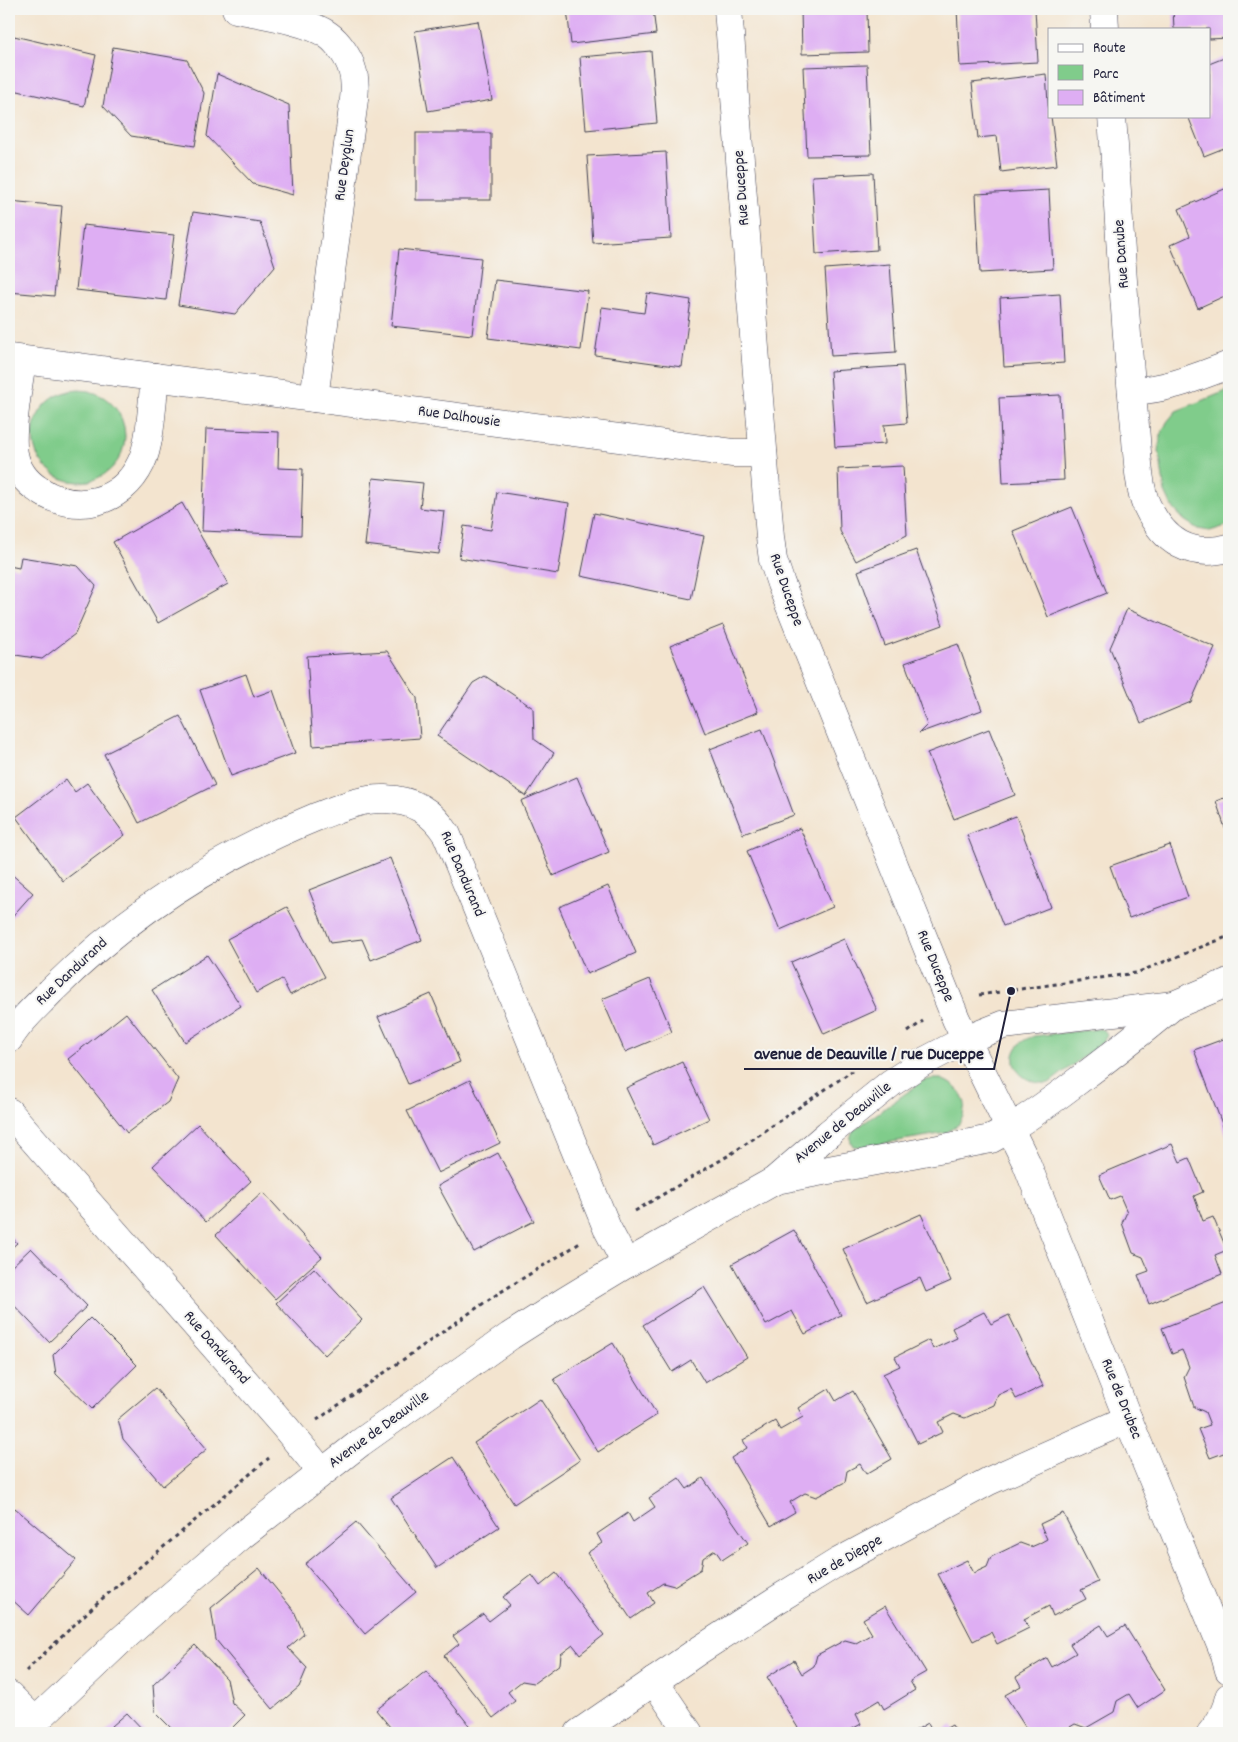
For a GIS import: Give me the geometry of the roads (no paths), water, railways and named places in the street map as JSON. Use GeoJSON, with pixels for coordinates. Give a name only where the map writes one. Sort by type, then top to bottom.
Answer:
{"type":"FeatureCollection","features":[{"type":"Feature","properties":{"kind":"street","name":"Rue Deyglun"},"geometry":{"type":"LineString","coordinates":[[236,9],[307,26],[329,35],[342,50],[352,68],[355,87],[352,115],[314,398]]}},
{"type":"Feature","properties":{"kind":"street","name":"Rue Duceppe"},"geometry":{"type":"LineString","coordinates":[[728,9],[773,560],[965,1040],[1009,1130]]}},
{"type":"Feature","properties":{"kind":"street"},"geometry":{"type":"LineString","coordinates":[[1104,9],[1106,28]]}},
{"type":"Feature","properties":{"kind":"street","name":"Rue Danube"},"geometry":{"type":"LineString","coordinates":[[1112,118],[1132,391],[1141,485],[1146,505],[1168,538],[1187,548],[1208,551],[1229,548]]}},
{"type":"Feature","properties":{"kind":"street","name":"Rue Dalhousie"},"geometry":{"type":"LineString","coordinates":[[155,377],[148,441],[142,462],[131,480],[112,496],[90,504],[68,504],[49,497],[33,486],[20,472],[13,453],[16,359],[155,377],[733,453],[763,453]]}},
{"type":"Feature","properties":{"kind":"street"},"geometry":{"type":"LineString","coordinates":[[1132,391],[1175,386],[1229,365]]}},
{"type":"Feature","properties":{"kind":"street","name":"Rue Dandurand"},"geometry":{"type":"LineString","coordinates":[[9,1039],[59,983],[116,931],[220,864],[263,840],[350,804],[366,800],[385,799],[418,807],[428,812],[439,822],[447,834],[602,1217],[626,1264]]}},
{"type":"Feature","properties":{"kind":"street","name":"Avenue de Deauville"},"geometry":{"type":"LineString","coordinates":[[29,1727],[120,1641],[241,1536],[412,1404],[510,1336],[626,1264],[774,1181],[891,1083],[923,1062],[965,1040],[1003,1025],[1174,1005],[1229,982]]}},
{"type":"Feature","properties":{"kind":"street","name":"Avenue de Deauville"},"geometry":{"type":"LineString","coordinates":[[774,1181],[991,1139],[1009,1130],[1049,1103],[1117,1052],[1174,1005]]}},
{"type":"Feature","properties":{"kind":"street","name":"Rue Dandurand"},"geometry":{"type":"LineString","coordinates":[[9,1112],[285,1426],[322,1472]]}},
{"type":"Feature","properties":{"kind":"street","name":"Rue de Drubec"},"geometry":{"type":"LineString","coordinates":[[1009,1130],[1026,1162],[1128,1419],[1224,1652],[1229,1670]]}},
{"type":"Feature","properties":{"kind":"street","name":"Rue de Dieppe"},"geometry":{"type":"LineString","coordinates":[[579,1733],[775,1601],[838,1562],[989,1480],[1128,1419]]}},
{"type":"Feature","properties":{"kind":"street"},"geometry":{"type":"LineString","coordinates":[[654,1681],[689,1733]]}},
{"type":"Feature","properties":{"kind":"street"},"geometry":{"type":"LineString","coordinates":[[9,1695],[29,1727]]}},
{"type":"Feature","properties":{"kind":"street"},"geometry":{"type":"LineString","coordinates":[[1211,1733],[1221,1722],[1229,1697]]}},
{"type":"Feature","properties":{"kind":"place","name":"avenue de Deauville / rue Duceppe"},"geometry":{"type":"Point","coordinates":[1011,991]}}]}
